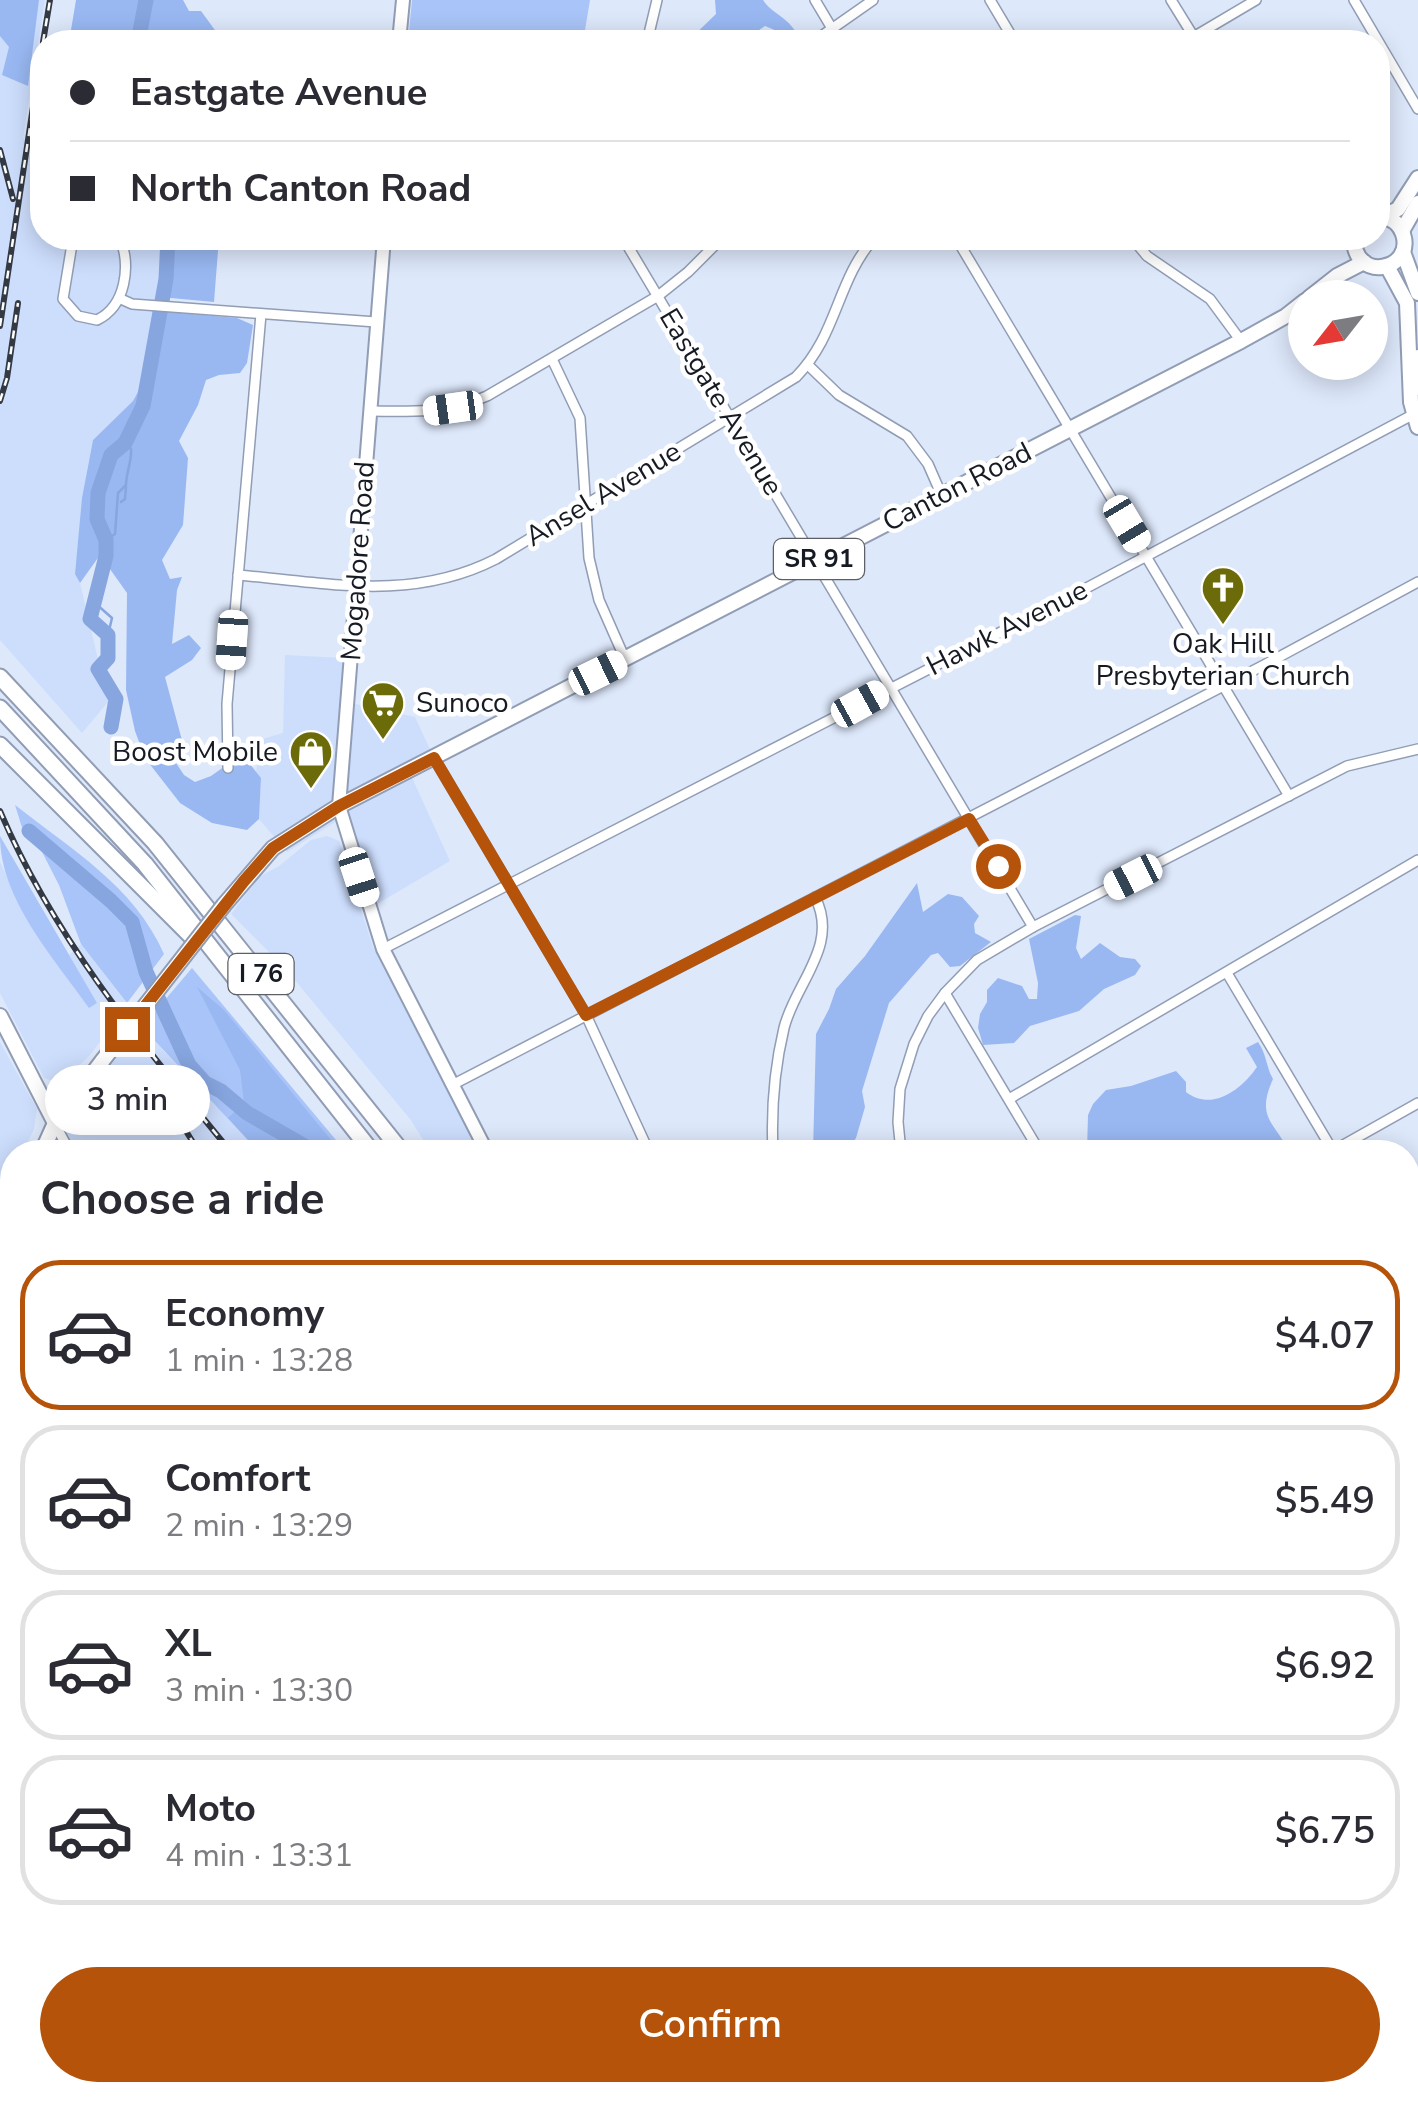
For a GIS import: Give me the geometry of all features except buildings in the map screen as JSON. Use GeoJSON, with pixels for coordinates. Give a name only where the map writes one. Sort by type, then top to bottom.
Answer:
{"type":"FeatureCollection","features":[{"type":"Feature","properties":{"kind":"highway"},"geometry":{"type":"LineString","coordinates":[[0,668],[30,708]]}},
{"type":"Feature","properties":{"kind":"highway","name":"I 76"},"geometry":{"type":"LineString","coordinates":[[0,677],[155,844],[392,1140]]}},
{"type":"Feature","properties":{"kind":"highway","name":"I 76"},"geometry":{"type":"LineString","coordinates":[[0,708],[145,864],[363,1140]]}},
{"type":"Feature","properties":{"kind":"highway"},"geometry":{"type":"LineString","coordinates":[[5,749],[247,991]]}},
{"type":"Feature","properties":{"kind":"main road"},"geometry":{"type":"LineString","coordinates":[[1390,212],[1398,209],[1418,178]]}},
{"type":"Feature","properties":{"kind":"main road"},"geometry":{"type":"LineString","coordinates":[[1402,231],[1418,203]]}},
{"type":"Feature","properties":{"kind":"main road"},"geometry":{"type":"LineString","coordinates":[[1390,220],[1402,231],[1403,252],[1418,293]]}},
{"type":"Feature","properties":{"kind":"main road","name":"Canton Road"},"geometry":{"type":"LineString","coordinates":[[1337,276],[1350,250]]}},
{"type":"Feature","properties":{"kind":"main road"},"geometry":{"type":"LineString","coordinates":[[1358,250],[1364,262],[1378,268],[1387,266],[1403,252]]}},
{"type":"Feature","properties":{"kind":"main road","name":"Canton Road"},"geometry":{"type":"LineString","coordinates":[[1332,280],[1364,262]]}},
{"type":"Feature","properties":{"kind":"main road"},"geometry":{"type":"LineString","coordinates":[[1387,266],[1408,303],[1410,402],[1417,414]]}},
{"type":"Feature","properties":{"kind":"main road","name":"Canton Road"},"geometry":{"type":"LineString","coordinates":[[339,806],[1288,314]]}},
{"type":"Feature","properties":{"kind":"main road"},"geometry":{"type":"LineString","coordinates":[[1418,357],[1418,389]]}},
{"type":"Feature","properties":{"kind":"main road","name":"SR 91"},"geometry":{"type":"LineString","coordinates":[[47,1140],[55,1123],[103,1060],[273,848],[339,806]]}},
{"type":"Feature","properties":{"kind":"main road"},"geometry":{"type":"LineString","coordinates":[[0,1016],[55,1123]]}},
{"type":"Feature","properties":{"kind":"street"},"geometry":{"type":"LineString","coordinates":[[400,30],[403,0]]}},
{"type":"Feature","properties":{"kind":"street"},"geometry":{"type":"LineString","coordinates":[[650,30],[656,0]]}},
{"type":"Feature","properties":{"kind":"street"},"geometry":{"type":"LineString","coordinates":[[815,0],[831,28]]}},
{"type":"Feature","properties":{"kind":"street"},"geometry":{"type":"LineString","coordinates":[[829,30],[872,0]]}},
{"type":"Feature","properties":{"kind":"street"},"geometry":{"type":"LineString","coordinates":[[990,0],[1008,30]]}},
{"type":"Feature","properties":{"kind":"street"},"geometry":{"type":"LineString","coordinates":[[1171,0],[1186,30]]}},
{"type":"Feature","properties":{"kind":"street"},"geometry":{"type":"LineString","coordinates":[[1209,30],[1256,0]]}},
{"type":"Feature","properties":{"kind":"street"},"geometry":{"type":"LineString","coordinates":[[1354,0],[1372,30]]}},
{"type":"Feature","properties":{"kind":"street"},"geometry":{"type":"LineString","coordinates":[[1390,61],[1418,109]]}},
{"type":"Feature","properties":{"kind":"street"},"geometry":{"type":"LineString","coordinates":[[70,250],[62,289],[66,306],[78,316],[97,320],[121,299],[123,250]]}},
{"type":"Feature","properties":{"kind":"street","name":"Mogadore Road"},"geometry":{"type":"LineString","coordinates":[[383,250],[339,806],[383,950],[481,1140]]}},
{"type":"Feature","properties":{"kind":"street","name":"Eastgate Avenue"},"geometry":{"type":"LineString","coordinates":[[631,250],[1034,927]]}},
{"type":"Feature","properties":{"kind":"street"},"geometry":{"type":"LineString","coordinates":[[370,411],[423,412],[460,406],[486,396],[658,296],[710,250]]}},
{"type":"Feature","properties":{"kind":"street","name":"Ansel Avenue"},"geometry":{"type":"LineString","coordinates":[[238,576],[399,587],[451,578],[496,558],[786,385],[808,366],[825,340],[846,280],[866,250]]}},
{"type":"Feature","properties":{"kind":"street"},"geometry":{"type":"LineString","coordinates":[[963,250],[1290,796]]}},
{"type":"Feature","properties":{"kind":"street"},"geometry":{"type":"LineString","coordinates":[[1142,250],[1210,299],[1241,342]]}},
{"type":"Feature","properties":{"kind":"street"},"geometry":{"type":"LineString","coordinates":[[121,299],[166,307],[376,322]]}},
{"type":"Feature","properties":{"kind":"street"},"geometry":{"type":"LineString","coordinates":[[228,768],[227,704],[260,314]]}},
{"type":"Feature","properties":{"kind":"street"},"geometry":{"type":"LineString","coordinates":[[552,359],[580,418],[593,579],[608,626],[625,660]]}},
{"type":"Feature","properties":{"kind":"street"},"geometry":{"type":"LineString","coordinates":[[808,366],[839,395],[906,436],[928,464],[942,496]]}},
{"type":"Feature","properties":{"kind":"street","name":"Hawk Avenue"},"geometry":{"type":"LineString","coordinates":[[383,950],[1417,414]]}},
{"type":"Feature","properties":{"kind":"street"},"geometry":{"type":"LineString","coordinates":[[454,1084],[1418,582]]}},
{"type":"Feature","properties":{"kind":"street"},"geometry":{"type":"LineString","coordinates":[[901,1140],[899,1101],[914,1044],[945,992],[983,956],[1360,760],[1418,749]]}},
{"type":"Feature","properties":{"kind":"street"},"geometry":{"type":"LineString","coordinates":[[434,758],[586,1015],[643,1140]]}},
{"type":"Feature","properties":{"kind":"street"},"geometry":{"type":"LineString","coordinates":[[1009,1099],[1418,860]]}},
{"type":"Feature","properties":{"kind":"street"},"geometry":{"type":"LineString","coordinates":[[772,1140],[772,1107],[785,1023],[823,936],[824,919],[815,898]]}},
{"type":"Feature","properties":{"kind":"street"},"geometry":{"type":"LineString","coordinates":[[1227,973],[1325,1140]]}},
{"type":"Feature","properties":{"kind":"street"},"geometry":{"type":"LineString","coordinates":[[945,992],[1033,1140]]}},
{"type":"Feature","properties":{"kind":"street"},"geometry":{"type":"LineString","coordinates":[[1353,1140],[1418,1103]]}},
{"type":"Feature","properties":{"kind":"street"},"geometry":{"type":"LineString","coordinates":[[55,1123],[64,1140]]}},
{"type":"Feature","properties":{"kind":"shaded area"},"geometry":{"type":"Polygon","coordinates":[[[0,0],[45,0],[40,30],[30,30],[30,94],[23,138],[30,145],[30,250],[167,250],[166,279],[148,374],[133,401],[93,440],[87,471],[75,574],[108,702],[82,733],[0,640],[0,0]]]}},
{"type":"Feature","properties":{"kind":"shaded area"},"geometry":{"type":"Polygon","coordinates":[[[0,0],[39,0],[35,30],[30,30],[28,86],[2,75],[9,47],[0,36],[0,0]]]}},
{"type":"Feature","properties":{"kind":"shaded area"},"geometry":{"type":"Polygon","coordinates":[[[76,0],[183,0],[189,11],[201,11],[215,30],[71,30],[76,0]]]}},
{"type":"Feature","properties":{"kind":"shaded area"},"geometry":{"type":"Polygon","coordinates":[[[412,0],[590,0],[585,30],[409,30],[412,0]]]}},
{"type":"Feature","properties":{"kind":"shaded area"},"geometry":{"type":"Polygon","coordinates":[[[715,0],[763,0],[794,30],[765,26],[759,30],[699,30],[716,14],[715,0]]]}},
{"type":"Feature","properties":{"kind":"shaded area"},"geometry":{"type":"Polygon","coordinates":[[[167,250],[218,250],[214,302],[160,297],[166,279],[167,250]]]}},
{"type":"Feature","properties":{"kind":"shaded area"},"geometry":{"type":"Polygon","coordinates":[[[158,311],[237,318],[253,325],[247,363],[240,373],[206,380],[179,441],[188,458],[183,525],[162,560],[170,579],[182,577],[177,590],[172,644],[189,635],[201,648],[192,660],[165,677],[183,744],[176,763],[195,782],[211,776],[242,754],[261,778],[259,819],[247,830],[212,823],[180,803],[145,758],[126,690],[127,593],[100,555],[80,583],[75,574],[82,498],[93,440],[133,401],[148,374],[158,311]]]}},
{"type":"Feature","properties":{"kind":"shaded area"},"geometry":{"type":"Polygon","coordinates":[[[285,655],[345,658],[342,701],[415,717],[434,758],[409,771],[450,861],[372,907],[348,814],[287,852],[259,819],[261,778],[256,772],[262,739],[283,733],[285,655]]]}},
{"type":"Feature","properties":{"kind":"shaded area"},"geometry":{"type":"Polygon","coordinates":[[[15,805],[100,871],[136,908],[151,930],[164,954],[127,1003],[81,944],[59,885],[40,848],[24,834],[15,805]]]}},
{"type":"Feature","properties":{"kind":"shaded area"},"geometry":{"type":"Polygon","coordinates":[[[0,836],[97,1003],[89,1008],[19,905],[2,859],[0,836]]]}},
{"type":"Feature","properties":{"kind":"shaded area"},"geometry":{"type":"Polygon","coordinates":[[[327,836],[339,841],[373,947],[473,1140],[423,1140],[284,967],[231,914],[259,877],[311,840],[327,836]]]}},
{"type":"Feature","properties":{"kind":"shaded area"},"geometry":{"type":"Polygon","coordinates":[[[0,862],[30,924],[97,1004],[69,955],[81,944],[162,1049],[248,1140],[69,1140],[64,1131],[125,1046],[111,1027],[61,1083],[44,1078],[0,993],[0,862]]]}},
{"type":"Feature","properties":{"kind":"shaded area"},"geometry":{"type":"Polygon","coordinates":[[[917,883],[923,912],[948,894],[962,897],[979,916],[974,924],[975,933],[991,942],[960,966],[950,967],[938,953],[931,955],[889,1003],[862,1091],[865,1107],[856,1138],[813,1140],[816,1034],[836,989],[865,956],[917,883]]]}},
{"type":"Feature","properties":{"kind":"shaded area"},"geometry":{"type":"Polygon","coordinates":[[[1075,915],[1081,916],[1076,948],[1081,959],[1100,943],[1120,957],[1135,959],[1141,966],[1135,975],[1104,989],[1079,1011],[1030,1026],[1014,1043],[983,1045],[978,1028],[987,990],[998,978],[1022,986],[1029,999],[1037,999],[1038,983],[1029,939],[1075,915]]]}},
{"type":"Feature","properties":{"kind":"shaded area"},"geometry":{"type":"Polygon","coordinates":[[[192,968],[336,1140],[248,1140],[142,1027],[192,968]]]}},
{"type":"Feature","properties":{"kind":"shaded area"},"geometry":{"type":"Polygon","coordinates":[[[197,987],[224,1010],[331,1140],[248,1140],[228,1118],[244,1102],[240,1070],[197,987]]]}},
{"type":"Feature","properties":{"kind":"shaded area"},"geometry":{"type":"Polygon","coordinates":[[[0,1042],[37,1109],[29,1140],[0,1140],[0,1042]]]}},
{"type":"Feature","properties":{"kind":"shaded area"},"geometry":{"type":"Polygon","coordinates":[[[1258,1042],[1263,1052],[1273,1079],[1266,1111],[1282,1140],[1087,1140],[1088,1115],[1106,1090],[1176,1071],[1186,1082],[1186,1092],[1196,1098],[1216,1099],[1243,1083],[1257,1067],[1246,1048],[1258,1042]]]}},
{"type":"Feature","properties":{"kind":"waterway"},"geometry":{"type":"LineString","coordinates":[[140,30],[146,0]]}},
{"type":"Feature","properties":{"kind":"waterway"},"geometry":{"type":"LineString","coordinates":[[111,727],[116,699],[98,669],[108,658],[108,635],[90,619],[106,556],[106,540],[97,519],[98,493],[111,455],[125,443],[143,406],[166,279],[167,250]]}},
{"type":"Feature","properties":{"kind":"waterway"},"geometry":{"type":"LineString","coordinates":[[106,540],[115,534],[118,493],[126,485],[131,449],[125,443]]}},
{"type":"Feature","properties":{"kind":"waterway"},"geometry":{"type":"LineString","coordinates":[[121,502],[126,487]]}},
{"type":"Feature","properties":{"kind":"waterway"},"geometry":{"type":"LineString","coordinates":[[95,603],[112,618],[108,635]]}},
{"type":"Feature","properties":{"kind":"waterway"},"geometry":{"type":"LineString","coordinates":[[29,831],[132,922],[146,972],[189,1065],[205,1083],[247,1113],[294,1140]]}},
{"type":"Feature","properties":{"kind":"railway"},"geometry":{"type":"LineString","coordinates":[[45,30],[50,0]]}},
{"type":"Feature","properties":{"kind":"railway"},"geometry":{"type":"LineString","coordinates":[[0,326],[30,127]]}},
{"type":"Feature","properties":{"kind":"railway"},"geometry":{"type":"LineString","coordinates":[[0,150],[13,199]]}},
{"type":"Feature","properties":{"kind":"railway"},"geometry":{"type":"LineString","coordinates":[[0,401],[18,303]]}},
{"type":"Feature","properties":{"kind":"railway"},"geometry":{"type":"LineString","coordinates":[[0,811],[22,858],[74,947],[134,1031],[221,1140]]}},
{"type":"Feature","properties":{"kind":"railway"},"geometry":{"type":"LineString","coordinates":[[148,1070],[192,1140]]}},
{"type":"Feature","properties":{"kind":"place","name":"Oak Hill Presbyterian Church"},"geometry":{"type":"Point","coordinates":[1223,626]}},
{"type":"Feature","properties":{"kind":"place","name":"Sunoco"},"geometry":{"type":"Point","coordinates":[383,741]}},
{"type":"Feature","properties":{"kind":"place","name":"Boost Mobile"},"geometry":{"type":"Point","coordinates":[311,790]}},
{"type":"Feature","properties":{"kind":"route"},"geometry":{"type":"LineString","coordinates":[[127,1029],[273,848],[339,806],[434,758],[586,1015],[969,819],[998,866]]}}]}
